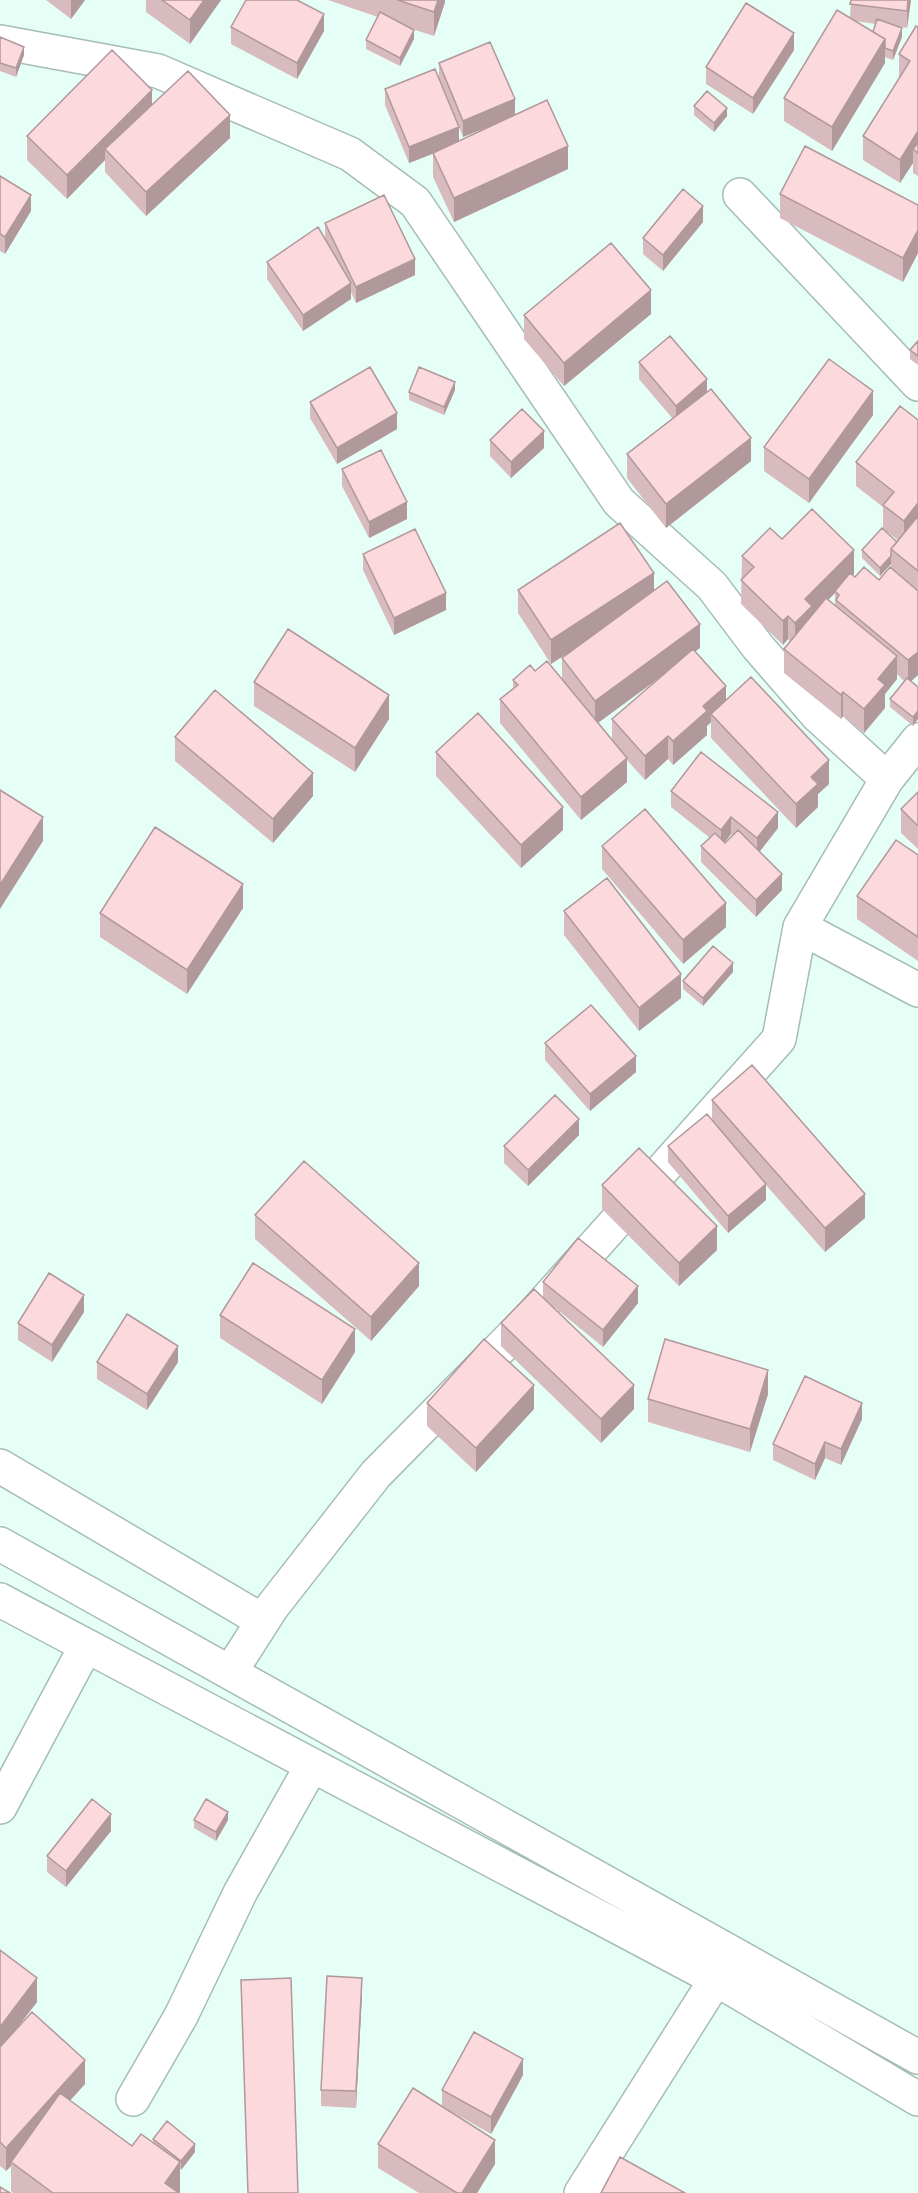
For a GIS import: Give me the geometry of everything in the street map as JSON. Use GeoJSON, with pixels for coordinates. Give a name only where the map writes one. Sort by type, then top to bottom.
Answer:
{"type":"FeatureCollection","features":[{"type":"Feature","properties":{"kind":"main road"},"geometry":{"type":"LineString","coordinates":[[0,42],[158,71],[350,154],[415,202],[619,502],[712,586],[758,647],[817,715],[887,779]]}},
{"type":"Feature","properties":{"kind":"main road"},"geometry":{"type":"LineString","coordinates":[[740,195],[918,384]]}},
{"type":"Feature","properties":{"kind":"main road"},"geometry":{"type":"LineString","coordinates":[[231,1671],[263,1621],[376,1474],[531,1317],[779,1038],[800,927],[887,779],[918,740]]}},
{"type":"Feature","properties":{"kind":"main road"},"geometry":{"type":"LineString","coordinates":[[800,927],[918,990]]}},
{"type":"Feature","properties":{"kind":"main road"},"geometry":{"type":"LineString","coordinates":[[0,1466],[263,1621]]}},
{"type":"Feature","properties":{"kind":"main road"},"geometry":{"type":"LineString","coordinates":[[0,1544],[231,1671],[918,2057]]}},
{"type":"Feature","properties":{"kind":"main road"},"geometry":{"type":"LineString","coordinates":[[0,1600],[310,1767],[716,1980],[918,2099]]}},
{"type":"Feature","properties":{"kind":"main road"},"geometry":{"type":"LineString","coordinates":[[0,1807],[86,1646]]}},
{"type":"Feature","properties":{"kind":"main road"},"geometry":{"type":"LineString","coordinates":[[133,2099],[181,2016],[240,1893],[310,1767]]}},
{"type":"Feature","properties":{"kind":"main road"},"geometry":{"type":"LineString","coordinates":[[581,2193],[716,1980]]}},
{"type":"Feature","properties":{"kind":"building"},"geometry":{"type":"Polygon","coordinates":[[[162,0],[204,0],[190,20],[162,0]]]}},
{"type":"Feature","properties":{"kind":"building"},"geometry":{"type":"Polygon","coordinates":[[[246,0],[297,0],[324,14],[297,63],[231,27],[246,0]]]}},
{"type":"Feature","properties":{"kind":"building"},"geometry":{"type":"Polygon","coordinates":[[[398,0],[438,0],[434,12],[398,0]]]}},
{"type":"Feature","properties":{"kind":"building"},"geometry":{"type":"Polygon","coordinates":[[[851,0],[908,0],[907,11],[850,4],[851,0]]]}},
{"type":"Feature","properties":{"kind":"building"},"geometry":{"type":"Polygon","coordinates":[[[746,3],[794,33],[753,98],[706,67],[746,3]]]}},
{"type":"Feature","properties":{"kind":"building"},"geometry":{"type":"Polygon","coordinates":[[[837,10],[885,39],[832,127],[784,98],[837,10]]]}},
{"type":"Feature","properties":{"kind":"building"},"geometry":{"type":"Polygon","coordinates":[[[380,12],[414,30],[400,58],[366,40],[380,12]]]}},
{"type":"Feature","properties":{"kind":"building"},"geometry":{"type":"Polygon","coordinates":[[[877,19],[902,28],[893,51],[885,48],[885,39],[873,32],[877,19]]]}},
{"type":"Feature","properties":{"kind":"building"},"geometry":{"type":"Polygon","coordinates":[[[916,26],[918,27],[918,131],[900,160],[863,136],[910,61],[899,54],[916,26]]]}},
{"type":"Feature","properties":{"kind":"building"},"geometry":{"type":"Polygon","coordinates":[[[0,37],[24,47],[16,68],[0,63],[0,37]]]}},
{"type":"Feature","properties":{"kind":"building"},"geometry":{"type":"Polygon","coordinates":[[[490,42],[515,99],[463,121],[439,63],[490,42]]]}},
{"type":"Feature","properties":{"kind":"building"},"geometry":{"type":"Polygon","coordinates":[[[112,50],[152,90],[67,175],[27,136],[112,50]]]}},
{"type":"Feature","properties":{"kind":"building"},"geometry":{"type":"Polygon","coordinates":[[[435,69],[459,127],[409,147],[385,89],[435,69]]]}},
{"type":"Feature","properties":{"kind":"building"},"geometry":{"type":"Polygon","coordinates":[[[188,71],[230,115],[146,192],[105,149],[188,71]]]}},
{"type":"Feature","properties":{"kind":"building"},"geometry":{"type":"Polygon","coordinates":[[[707,91],[727,108],[714,123],[694,106],[707,91]]]}},
{"type":"Feature","properties":{"kind":"building"},"geometry":{"type":"Polygon","coordinates":[[[547,100],[568,146],[454,198],[433,153],[547,100]]]}},
{"type":"Feature","properties":{"kind":"building"},"geometry":{"type":"Polygon","coordinates":[[[918,143],[918,153],[913,149],[918,143]]]}},
{"type":"Feature","properties":{"kind":"building"},"geometry":{"type":"Polygon","coordinates":[[[805,146],[918,205],[918,230],[903,258],[780,194],[805,146]]]}},
{"type":"Feature","properties":{"kind":"building"},"geometry":{"type":"Polygon","coordinates":[[[0,176],[31,195],[5,237],[0,234],[0,176]]]}},
{"type":"Feature","properties":{"kind":"building"},"geometry":{"type":"Polygon","coordinates":[[[683,189],[703,206],[663,255],[643,238],[683,189]]]}},
{"type":"Feature","properties":{"kind":"building"},"geometry":{"type":"Polygon","coordinates":[[[384,195],[415,259],[356,287],[325,223],[384,195]]]}},
{"type":"Feature","properties":{"kind":"building"},"geometry":{"type":"Polygon","coordinates":[[[318,227],[351,283],[303,315],[267,262],[318,227]]]}},
{"type":"Feature","properties":{"kind":"building"},"geometry":{"type":"Polygon","coordinates":[[[611,243],[651,290],[564,363],[524,315],[611,243]]]}},
{"type":"Feature","properties":{"kind":"building"},"geometry":{"type":"Polygon","coordinates":[[[670,336],[707,379],[676,406],[639,362],[670,336]]]}},
{"type":"Feature","properties":{"kind":"building"},"geometry":{"type":"Polygon","coordinates":[[[918,341],[918,356],[910,350],[918,341]]]}},
{"type":"Feature","properties":{"kind":"building"},"geometry":{"type":"Polygon","coordinates":[[[829,359],[873,391],[809,479],[764,447],[829,359]]]}},
{"type":"Feature","properties":{"kind":"building"},"geometry":{"type":"Polygon","coordinates":[[[370,367],[397,413],[337,448],[310,402],[370,367]]]}},
{"type":"Feature","properties":{"kind":"building"},"geometry":{"type":"Polygon","coordinates":[[[419,367],[455,382],[444,407],[409,392],[419,367]]]}},
{"type":"Feature","properties":{"kind":"building"},"geometry":{"type":"Polygon","coordinates":[[[711,389],[751,438],[666,504],[627,454],[711,389]]]}},
{"type":"Feature","properties":{"kind":"building"},"geometry":{"type":"Polygon","coordinates":[[[900,406],[918,420],[918,503],[904,521],[883,505],[894,492],[856,462],[900,406]]]}},
{"type":"Feature","properties":{"kind":"building"},"geometry":{"type":"Polygon","coordinates":[[[522,409],[544,431],[511,462],[490,440],[522,409]]]}},
{"type":"Feature","properties":{"kind":"building"},"geometry":{"type":"Polygon","coordinates":[[[381,450],[407,502],[369,522],[342,469],[381,450]]]}},
{"type":"Feature","properties":{"kind":"building"},"geometry":{"type":"Polygon","coordinates":[[[812,509],[854,550],[805,599],[812,606],[795,623],[788,616],[783,621],[741,580],[754,567],[742,556],[770,528],[782,539],[812,509]]]}},
{"type":"Feature","properties":{"kind":"building"},"geometry":{"type":"Polygon","coordinates":[[[918,516],[918,571],[891,549],[918,516]]]}},
{"type":"Feature","properties":{"kind":"building"},"geometry":{"type":"Polygon","coordinates":[[[620,523],[654,573],[551,640],[518,590],[620,523]]]}},
{"type":"Feature","properties":{"kind":"building"},"geometry":{"type":"Polygon","coordinates":[[[882,528],[897,542],[891,549],[891,556],[880,568],[862,550],[882,528]]]}},
{"type":"Feature","properties":{"kind":"building"},"geometry":{"type":"Polygon","coordinates":[[[415,529],[446,593],[394,618],[363,554],[415,529]]]}},
{"type":"Feature","properties":{"kind":"building"},"geometry":{"type":"Polygon","coordinates":[[[864,567],[879,580],[890,567],[918,591],[918,652],[908,660],[836,600],[839,595],[835,591],[850,573],[855,577],[864,567]]]}},
{"type":"Feature","properties":{"kind":"building"},"geometry":{"type":"Polygon","coordinates":[[[667,581],[700,624],[595,701],[562,658],[667,581]]]}},
{"type":"Feature","properties":{"kind":"building"},"geometry":{"type":"Polygon","coordinates":[[[826,598],[897,656],[878,679],[885,685],[864,709],[843,692],[841,695],[784,649],[826,598]]]}},
{"type":"Feature","properties":{"kind":"building"},"geometry":{"type":"Polygon","coordinates":[[[288,629],[389,695],[355,748],[254,682],[288,629]]]}},
{"type":"Feature","properties":{"kind":"building"},"geometry":{"type":"Polygon","coordinates":[[[693,649],[726,686],[703,706],[707,711],[673,741],[668,736],[645,756],[612,719],[693,649]]]}},
{"type":"Feature","properties":{"kind":"building"},"geometry":{"type":"Polygon","coordinates":[[[547,661],[627,758],[581,797],[500,699],[518,685],[513,680],[530,665],[535,671],[547,661]]]}},
{"type":"Feature","properties":{"kind":"building"},"geometry":{"type":"Polygon","coordinates":[[[751,677],[829,760],[811,777],[818,784],[796,804],[711,714],[751,677]]]}},
{"type":"Feature","properties":{"kind":"building"},"geometry":{"type":"Polygon","coordinates":[[[907,678],[918,687],[918,711],[913,717],[890,699],[907,678]]]}},
{"type":"Feature","properties":{"kind":"building"},"geometry":{"type":"Polygon","coordinates":[[[215,690],[313,773],[273,819],[175,737],[215,690]]]}},
{"type":"Feature","properties":{"kind":"building"},"geometry":{"type":"Polygon","coordinates":[[[478,713],[563,807],[521,845],[436,752],[478,713]]]}},
{"type":"Feature","properties":{"kind":"building"},"geometry":{"type":"Polygon","coordinates":[[[701,752],[778,812],[757,838],[731,817],[721,830],[671,791],[701,752]]]}},
{"type":"Feature","properties":{"kind":"building"},"geometry":{"type":"Polygon","coordinates":[[[0,790],[43,817],[0,885],[0,790]]]}},
{"type":"Feature","properties":{"kind":"building"},"geometry":{"type":"Polygon","coordinates":[[[918,792],[918,826],[901,809],[918,792]]]}},
{"type":"Feature","properties":{"kind":"building"},"geometry":{"type":"Polygon","coordinates":[[[645,809],[726,903],[683,940],[602,846],[645,809]]]}},
{"type":"Feature","properties":{"kind":"building"},"geometry":{"type":"Polygon","coordinates":[[[155,827],[243,884],[187,970],[100,913],[155,827]]]}},
{"type":"Feature","properties":{"kind":"building"},"geometry":{"type":"Polygon","coordinates":[[[738,830],[782,874],[756,900],[701,846],[715,833],[725,843],[738,830]]]}},
{"type":"Feature","properties":{"kind":"building"},"geometry":{"type":"Polygon","coordinates":[[[896,840],[918,855],[918,937],[857,896],[896,840]]]}},
{"type":"Feature","properties":{"kind":"building"},"geometry":{"type":"Polygon","coordinates":[[[607,878],[681,974],[639,1008],[564,911],[607,878]]]}},
{"type":"Feature","properties":{"kind":"building"},"geometry":{"type":"Polygon","coordinates":[[[713,946],[733,963],[703,998],[683,981],[713,946]]]}},
{"type":"Feature","properties":{"kind":"building"},"geometry":{"type":"Polygon","coordinates":[[[591,1005],[636,1056],[590,1094],[545,1043],[591,1005]]]}},
{"type":"Feature","properties":{"kind":"building"},"geometry":{"type":"Polygon","coordinates":[[[752,1065],[865,1194],[825,1228],[712,1100],[752,1065]]]}},
{"type":"Feature","properties":{"kind":"building"},"geometry":{"type":"Polygon","coordinates":[[[555,1095],[579,1119],[528,1170],[504,1146],[555,1095]]]}},
{"type":"Feature","properties":{"kind":"building"},"geometry":{"type":"Polygon","coordinates":[[[707,1114],[766,1184],[728,1216],[668,1146],[707,1114]]]}},
{"type":"Feature","properties":{"kind":"building"},"geometry":{"type":"Polygon","coordinates":[[[639,1148],[717,1226],[679,1263],[602,1185],[639,1148]]]}},
{"type":"Feature","properties":{"kind":"building"},"geometry":{"type":"Polygon","coordinates":[[[304,1161],[419,1263],[371,1317],[255,1215],[304,1161]]]}},
{"type":"Feature","properties":{"kind":"building"},"geometry":{"type":"Polygon","coordinates":[[[578,1238],[638,1286],[603,1330],[543,1282],[578,1238]]]}},
{"type":"Feature","properties":{"kind":"building"},"geometry":{"type":"Polygon","coordinates":[[[253,1263],[355,1329],[322,1380],[220,1315],[253,1263]]]}},
{"type":"Feature","properties":{"kind":"building"},"geometry":{"type":"Polygon","coordinates":[[[49,1273],[84,1295],[52,1345],[18,1323],[49,1273]]]}},
{"type":"Feature","properties":{"kind":"building"},"geometry":{"type":"Polygon","coordinates":[[[534,1289],[634,1385],[601,1419],[501,1323],[534,1289]]]}},
{"type":"Feature","properties":{"kind":"building"},"geometry":{"type":"Polygon","coordinates":[[[127,1314],[178,1346],[147,1394],[97,1362],[127,1314]]]}},
{"type":"Feature","properties":{"kind":"building"},"geometry":{"type":"Polygon","coordinates":[[[484,1339],[534,1385],[476,1448],[427,1403],[484,1339]]]}},
{"type":"Feature","properties":{"kind":"building"},"geometry":{"type":"Polygon","coordinates":[[[665,1339],[768,1370],[750,1429],[648,1399],[665,1339]]]}},
{"type":"Feature","properties":{"kind":"building"},"geometry":{"type":"Polygon","coordinates":[[[805,1376],[862,1403],[841,1449],[825,1442],[815,1464],[773,1444],[805,1376]]]}},
{"type":"Feature","properties":{"kind":"building"},"geometry":{"type":"Polygon","coordinates":[[[92,1799],[111,1814],[66,1871],[47,1856],[92,1799]]]}},
{"type":"Feature","properties":{"kind":"building"},"geometry":{"type":"Polygon","coordinates":[[[206,1799],[228,1812],[216,1832],[194,1820],[206,1799]]]}},
{"type":"Feature","properties":{"kind":"building"},"geometry":{"type":"Polygon","coordinates":[[[0,1950],[37,1978],[0,2027],[0,1950]]]}},
{"type":"Feature","properties":{"kind":"building"},"geometry":{"type":"Polygon","coordinates":[[[327,1976],[362,1978],[356,2091],[321,2090],[327,1976]]]}},
{"type":"Feature","properties":{"kind":"building"},"geometry":{"type":"Polygon","coordinates":[[[291,1978],[298,2193],[248,2193],[241,1980],[291,1978]]]}},
{"type":"Feature","properties":{"kind":"building"},"geometry":{"type":"Polygon","coordinates":[[[32,2012],[85,2060],[6,2148],[0,2142],[0,2047],[32,2012]]]}},
{"type":"Feature","properties":{"kind":"building"},"geometry":{"type":"Polygon","coordinates":[[[474,2032],[523,2059],[491,2117],[442,2090],[474,2032]]]}},
{"type":"Feature","properties":{"kind":"building"},"geometry":{"type":"Polygon","coordinates":[[[413,2088],[495,2140],[462,2193],[457,2193],[378,2144],[413,2088]]]}},
{"type":"Feature","properties":{"kind":"building"},"geometry":{"type":"Polygon","coordinates":[[[60,2093],[132,2146],[141,2134],[180,2162],[165,2183],[179,2193],[53,2193],[11,2162],[60,2093]]]}},
{"type":"Feature","properties":{"kind":"building"},"geometry":{"type":"Polygon","coordinates":[[[167,2121],[195,2144],[181,2161],[153,2139],[167,2121]]]}},
{"type":"Feature","properties":{"kind":"building"},"geometry":{"type":"Polygon","coordinates":[[[620,2157],[685,2193],[601,2193],[620,2157]]]}},
{"type":"Feature","properties":{"kind":"building"},"geometry":{"type":"Polygon","coordinates":[[[0,2187],[10,2193],[0,2193],[0,2187]]]}}]}
